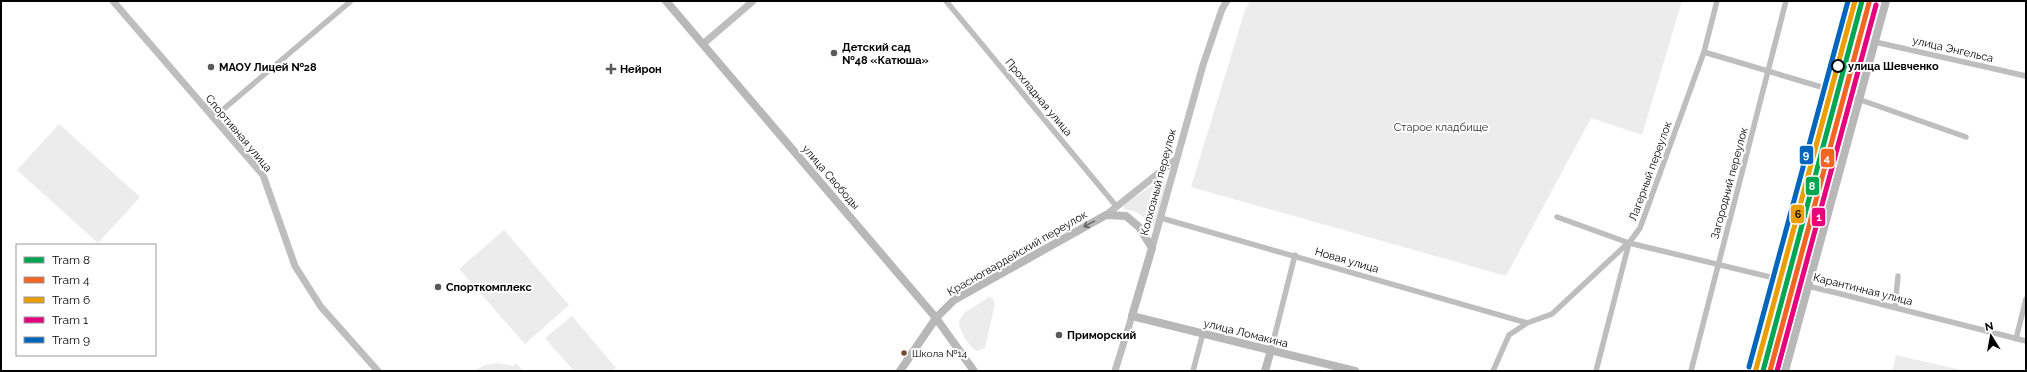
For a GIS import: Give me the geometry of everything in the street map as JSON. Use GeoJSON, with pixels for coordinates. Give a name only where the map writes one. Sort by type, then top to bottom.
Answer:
{"type":"FeatureCollection","features":[{"type":"Feature","properties":{"kind":"main road","name":"улица Свободы"},"geometry":{"type":"LineString","coordinates":[[666,1],[936,318],[974,371]]}},
{"type":"Feature","properties":{"kind":"main road"},"geometry":{"type":"LineString","coordinates":[[1785,371],[1886,1]]}},
{"type":"Feature","properties":{"kind":"main road"},"geometry":{"type":"LineString","coordinates":[[1106,215],[1126,216],[1139,227],[1152,248]]}},
{"type":"Feature","properties":{"kind":"main road","name":"Красногвардейский переулок"},"geometry":{"type":"LineString","coordinates":[[900,371],[936,318],[954,300],[1106,215]]}},
{"type":"Feature","properties":{"kind":"main road","name":"Колхозный переулок"},"geometry":{"type":"LineString","coordinates":[[1132,316],[1152,248]]}},
{"type":"Feature","properties":{"kind":"main road","name":"улица Ломакина"},"geometry":{"type":"LineString","coordinates":[[1132,316],[1271,350],[1336,369],[1355,371]]}},
{"type":"Feature","properties":{"kind":"main road"},"geometry":{"type":"LineString","coordinates":[[1265,371],[1271,350]]}},
{"type":"Feature","properties":{"kind":"street","name":"Спортивная улица"},"geometry":{"type":"LineString","coordinates":[[113,1],[263,175],[295,266],[321,306],[378,371]]}},
{"type":"Feature","properties":{"kind":"street"},"geometry":{"type":"LineString","coordinates":[[213,118],[351,1]]}},
{"type":"Feature","properties":{"kind":"street"},"geometry":{"type":"LineString","coordinates":[[703,44],[753,1]]}},
{"type":"Feature","properties":{"kind":"street","name":"Прохладная улица"},"geometry":{"type":"LineString","coordinates":[[946,1],[1117,207]]}},
{"type":"Feature","properties":{"kind":"street","name":"Колхозный переулок"},"geometry":{"type":"LineString","coordinates":[[1152,248],[1175,160],[1203,64],[1222,9],[1227,1]]}},
{"type":"Feature","properties":{"kind":"street","name":"Лагерный переулок"},"geometry":{"type":"LineString","coordinates":[[1596,371],[1629,243],[1640,228],[1704,52],[1717,1]]}},
{"type":"Feature","properties":{"kind":"street","name":"Загородний переулок"},"geometry":{"type":"LineString","coordinates":[[1691,371],[1786,1]]}},
{"type":"Feature","properties":{"kind":"street","name":"улица Энгельса"},"geometry":{"type":"LineString","coordinates":[[1875,42],[2026,76]]}},
{"type":"Feature","properties":{"kind":"street"},"geometry":{"type":"LineString","coordinates":[[1704,52],[1860,100],[1966,137]]}},
{"type":"Feature","properties":{"kind":"street","name":"Красногвардейский переулок"},"geometry":{"type":"LineString","coordinates":[[1106,215],[1175,160]]}},
{"type":"Feature","properties":{"kind":"street","name":"Карантинная улица"},"geometry":{"type":"LineString","coordinates":[[1557,217],[1629,243],[1895,307],[2004,334],[2026,341]]}},
{"type":"Feature","properties":{"kind":"street","name":"Новая улица"},"geometry":{"type":"LineString","coordinates":[[1161,218],[1295,255],[1527,323]]}},
{"type":"Feature","properties":{"kind":"street"},"geometry":{"type":"LineString","coordinates":[[1493,371],[1509,336],[1527,323],[1552,314],[1629,243]]}},
{"type":"Feature","properties":{"kind":"street"},"geometry":{"type":"LineString","coordinates":[[1271,350],[1295,255]]}},
{"type":"Feature","properties":{"kind":"street"},"geometry":{"type":"LineString","coordinates":[[1895,307],[1898,276]]}},
{"type":"Feature","properties":{"kind":"street"},"geometry":{"type":"LineString","coordinates":[[2016,339],[2026,299]]}},
{"type":"Feature","properties":{"kind":"street","name":"Колхозный переулок"},"geometry":{"type":"LineString","coordinates":[[1115,371],[1132,316]]}},
{"type":"Feature","properties":{"kind":"street"},"geometry":{"type":"LineString","coordinates":[[1193,371],[1202,333]]}},
{"type":"Feature","properties":{"kind":"green space","name":"Старое кладбище"},"geometry":{"type":"Polygon","coordinates":[[[1250,1],[1682,1],[1642,135],[1591,118],[1506,276],[1191,187],[1245,10],[1250,1]]]}},
{"type":"Feature","properties":{"kind":"green space"},"geometry":{"type":"Polygon","coordinates":[[[59,124],[140,197],[98,243],[17,170],[59,124]]]}},
{"type":"Feature","properties":{"kind":"green space"},"geometry":{"type":"Polygon","coordinates":[[[1161,179],[1164,180],[1165,184],[1165,196],[1154,227],[1152,227],[1140,215],[1133,211],[1124,209],[1124,205],[1161,179]]]}},
{"type":"Feature","properties":{"kind":"green space"},"geometry":{"type":"Polygon","coordinates":[[[504,230],[569,305],[525,344],[459,269],[504,230]]]}},
{"type":"Feature","properties":{"kind":"green space"},"geometry":{"type":"Polygon","coordinates":[[[989,297],[993,299],[995,304],[985,348],[977,351],[965,338],[959,325],[959,321],[964,313],[989,297]]]}},
{"type":"Feature","properties":{"kind":"green space"},"geometry":{"type":"Polygon","coordinates":[[[572,316],[616,368],[612,371],[574,371],[545,338],[572,316]]]}},
{"type":"Feature","properties":{"kind":"green space"},"geometry":{"type":"Polygon","coordinates":[[[1896,355],[1961,370],[1961,371],[1892,371],[1896,355]]]}},
{"type":"Feature","properties":{"kind":"green space"},"geometry":{"type":"Polygon","coordinates":[[[497,363],[513,366],[516,363],[523,371],[472,371],[486,365],[497,363]]]}},
{"type":"Feature","properties":{"kind":"tram line","name":"9"},"geometry":{"type":"LineString","coordinates":[[1749,367],[1848,1]]}},
{"type":"Feature","properties":{"kind":"tram line","name":"6"},"geometry":{"type":"LineString","coordinates":[[1756,369],[1855,1]]}},
{"type":"Feature","properties":{"kind":"tram line","name":"8"},"geometry":{"type":"LineString","coordinates":[[1763,371],[1862,1]]}},
{"type":"Feature","properties":{"kind":"tram line","name":"4"},"geometry":{"type":"LineString","coordinates":[[1770,371],[1869,3]]}},
{"type":"Feature","properties":{"kind":"tram line","name":"1"},"geometry":{"type":"LineString","coordinates":[[1777,371],[1876,5]]}},
{"type":"Feature","properties":{"kind":"place","name":"Детский сад №48 «Катюша»"},"geometry":{"type":"Point","coordinates":[834,53]}},
{"type":"Feature","properties":{"kind":"place","name":"улица Шевченко"},"geometry":{"type":"Point","coordinates":[1838,66]}},
{"type":"Feature","properties":{"kind":"place","name":"МАОУ Лицей №28"},"geometry":{"type":"Point","coordinates":[211,67]}},
{"type":"Feature","properties":{"kind":"place","name":"Нейрон"},"geometry":{"type":"Point","coordinates":[611,69]}},
{"type":"Feature","properties":{"kind":"place","name":"Спорткомплекс"},"geometry":{"type":"Point","coordinates":[438,287]}},
{"type":"Feature","properties":{"kind":"place","name":"Приморский"},"geometry":{"type":"Point","coordinates":[1059,335]}},
{"type":"Feature","properties":{"kind":"place","name":"Школа №14"},"geometry":{"type":"Point","coordinates":[904,353]}}]}
